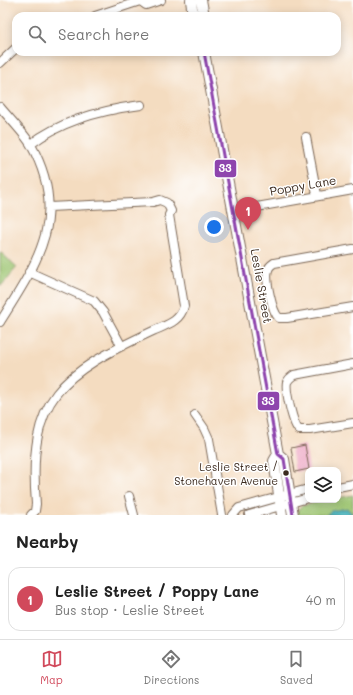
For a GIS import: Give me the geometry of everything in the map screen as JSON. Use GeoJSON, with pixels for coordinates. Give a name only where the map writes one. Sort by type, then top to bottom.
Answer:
{"type":"FeatureCollection","features":[{"type":"Feature","properties":{"kind":"main road"},"geometry":{"type":"LineString","coordinates":[[191,0],[192,12]]}},
{"type":"Feature","properties":{"kind":"main road"},"geometry":{"type":"LineString","coordinates":[[201,0],[203,12]]}},
{"type":"Feature","properties":{"kind":"main road","name":"Leslie Street"},"geometry":{"type":"LineString","coordinates":[[205,56],[278,454],[284,459],[284,503],[293,515]]}},
{"type":"Feature","properties":{"kind":"street"},"geometry":{"type":"LineString","coordinates":[[107,12],[142,1],[146,5],[160,0]]}},
{"type":"Feature","properties":{"kind":"street"},"geometry":{"type":"LineString","coordinates":[[0,63],[12,52]]}},
{"type":"Feature","properties":{"kind":"street"},"geometry":{"type":"LineString","coordinates":[[31,144],[60,126],[84,117],[116,108],[140,105]]}},
{"type":"Feature","properties":{"kind":"street"},"geometry":{"type":"LineString","coordinates":[[0,108],[31,144],[48,187],[49,207],[48,228],[38,255],[0,322]]}},
{"type":"Feature","properties":{"kind":"street"},"geometry":{"type":"LineString","coordinates":[[306,137],[317,195]]}},
{"type":"Feature","properties":{"kind":"street","name":"Poppy Lane"},"geometry":{"type":"LineString","coordinates":[[234,211],[317,195],[353,190]]}},
{"type":"Feature","properties":{"kind":"street"},"geometry":{"type":"LineString","coordinates":[[31,515],[35,511],[36,504],[36,444],[40,422],[61,387],[93,361],[121,345],[170,324],[176,320],[182,312],[184,306],[170,206],[167,203],[160,200],[153,202],[49,207]]}},
{"type":"Feature","properties":{"kind":"street"},"geometry":{"type":"LineString","coordinates":[[353,249],[274,263],[270,265],[267,272],[273,310],[279,318],[353,307]]}},
{"type":"Feature","properties":{"kind":"street"},"geometry":{"type":"LineString","coordinates":[[29,272],[94,301],[103,312],[121,345]]}},
{"type":"Feature","properties":{"kind":"street"},"geometry":{"type":"LineString","coordinates":[[353,364],[294,375],[289,379],[287,385],[294,424],[300,430],[310,430],[353,423]]}},
{"type":"Feature","properties":{"kind":"street"},"geometry":{"type":"LineString","coordinates":[[195,415],[204,428],[209,439],[222,515]]}},
{"type":"Feature","properties":{"kind":"street"},"geometry":{"type":"LineString","coordinates":[[341,486],[353,484]]}},
{"type":"Feature","properties":{"kind":"street"},"geometry":{"type":"LineString","coordinates":[[248,515],[284,503],[305,491]]}},
{"type":"Feature","properties":{"kind":"street"},"geometry":{"type":"LineString","coordinates":[[129,496],[134,515]]}},
{"type":"Feature","properties":{"kind":"street"},"geometry":{"type":"LineString","coordinates":[[233,515],[239,508],[284,503],[305,499]]}},
{"type":"Feature","properties":{"kind":"green space"},"geometry":{"type":"Polygon","coordinates":[[[0,252],[17,267],[1,286],[0,285],[0,252]]]}},
{"type":"Feature","properties":{"kind":"green space"},"geometry":{"type":"Polygon","coordinates":[[[353,495],[353,515],[295,515],[301,506],[315,503],[341,503],[341,497],[353,495]]]}},
{"type":"Feature","properties":{"kind":"water"},"geometry":{"type":"Polygon","coordinates":[[[347,508],[353,515],[326,515],[331,511],[347,508]]]}},
{"type":"Feature","properties":{"kind":"building"},"geometry":{"type":"Polygon","coordinates":[[[305,445],[309,467],[305,467],[305,470],[295,472],[291,448],[305,445]]]}},
{"type":"Feature","properties":{"kind":"transit line","name":"33"},"geometry":{"type":"LineString","coordinates":[[205,56],[278,454],[284,459],[293,515]]}},
{"type":"Feature","properties":{"kind":"place","name":"Leslie Street / Poppy Lane"},"geometry":{"type":"Point","coordinates":[248,230]}},
{"type":"Feature","properties":{"kind":"place","name":"Leslie Street / Stonehaven Avenue"},"geometry":{"type":"Point","coordinates":[286,473]}}]}
